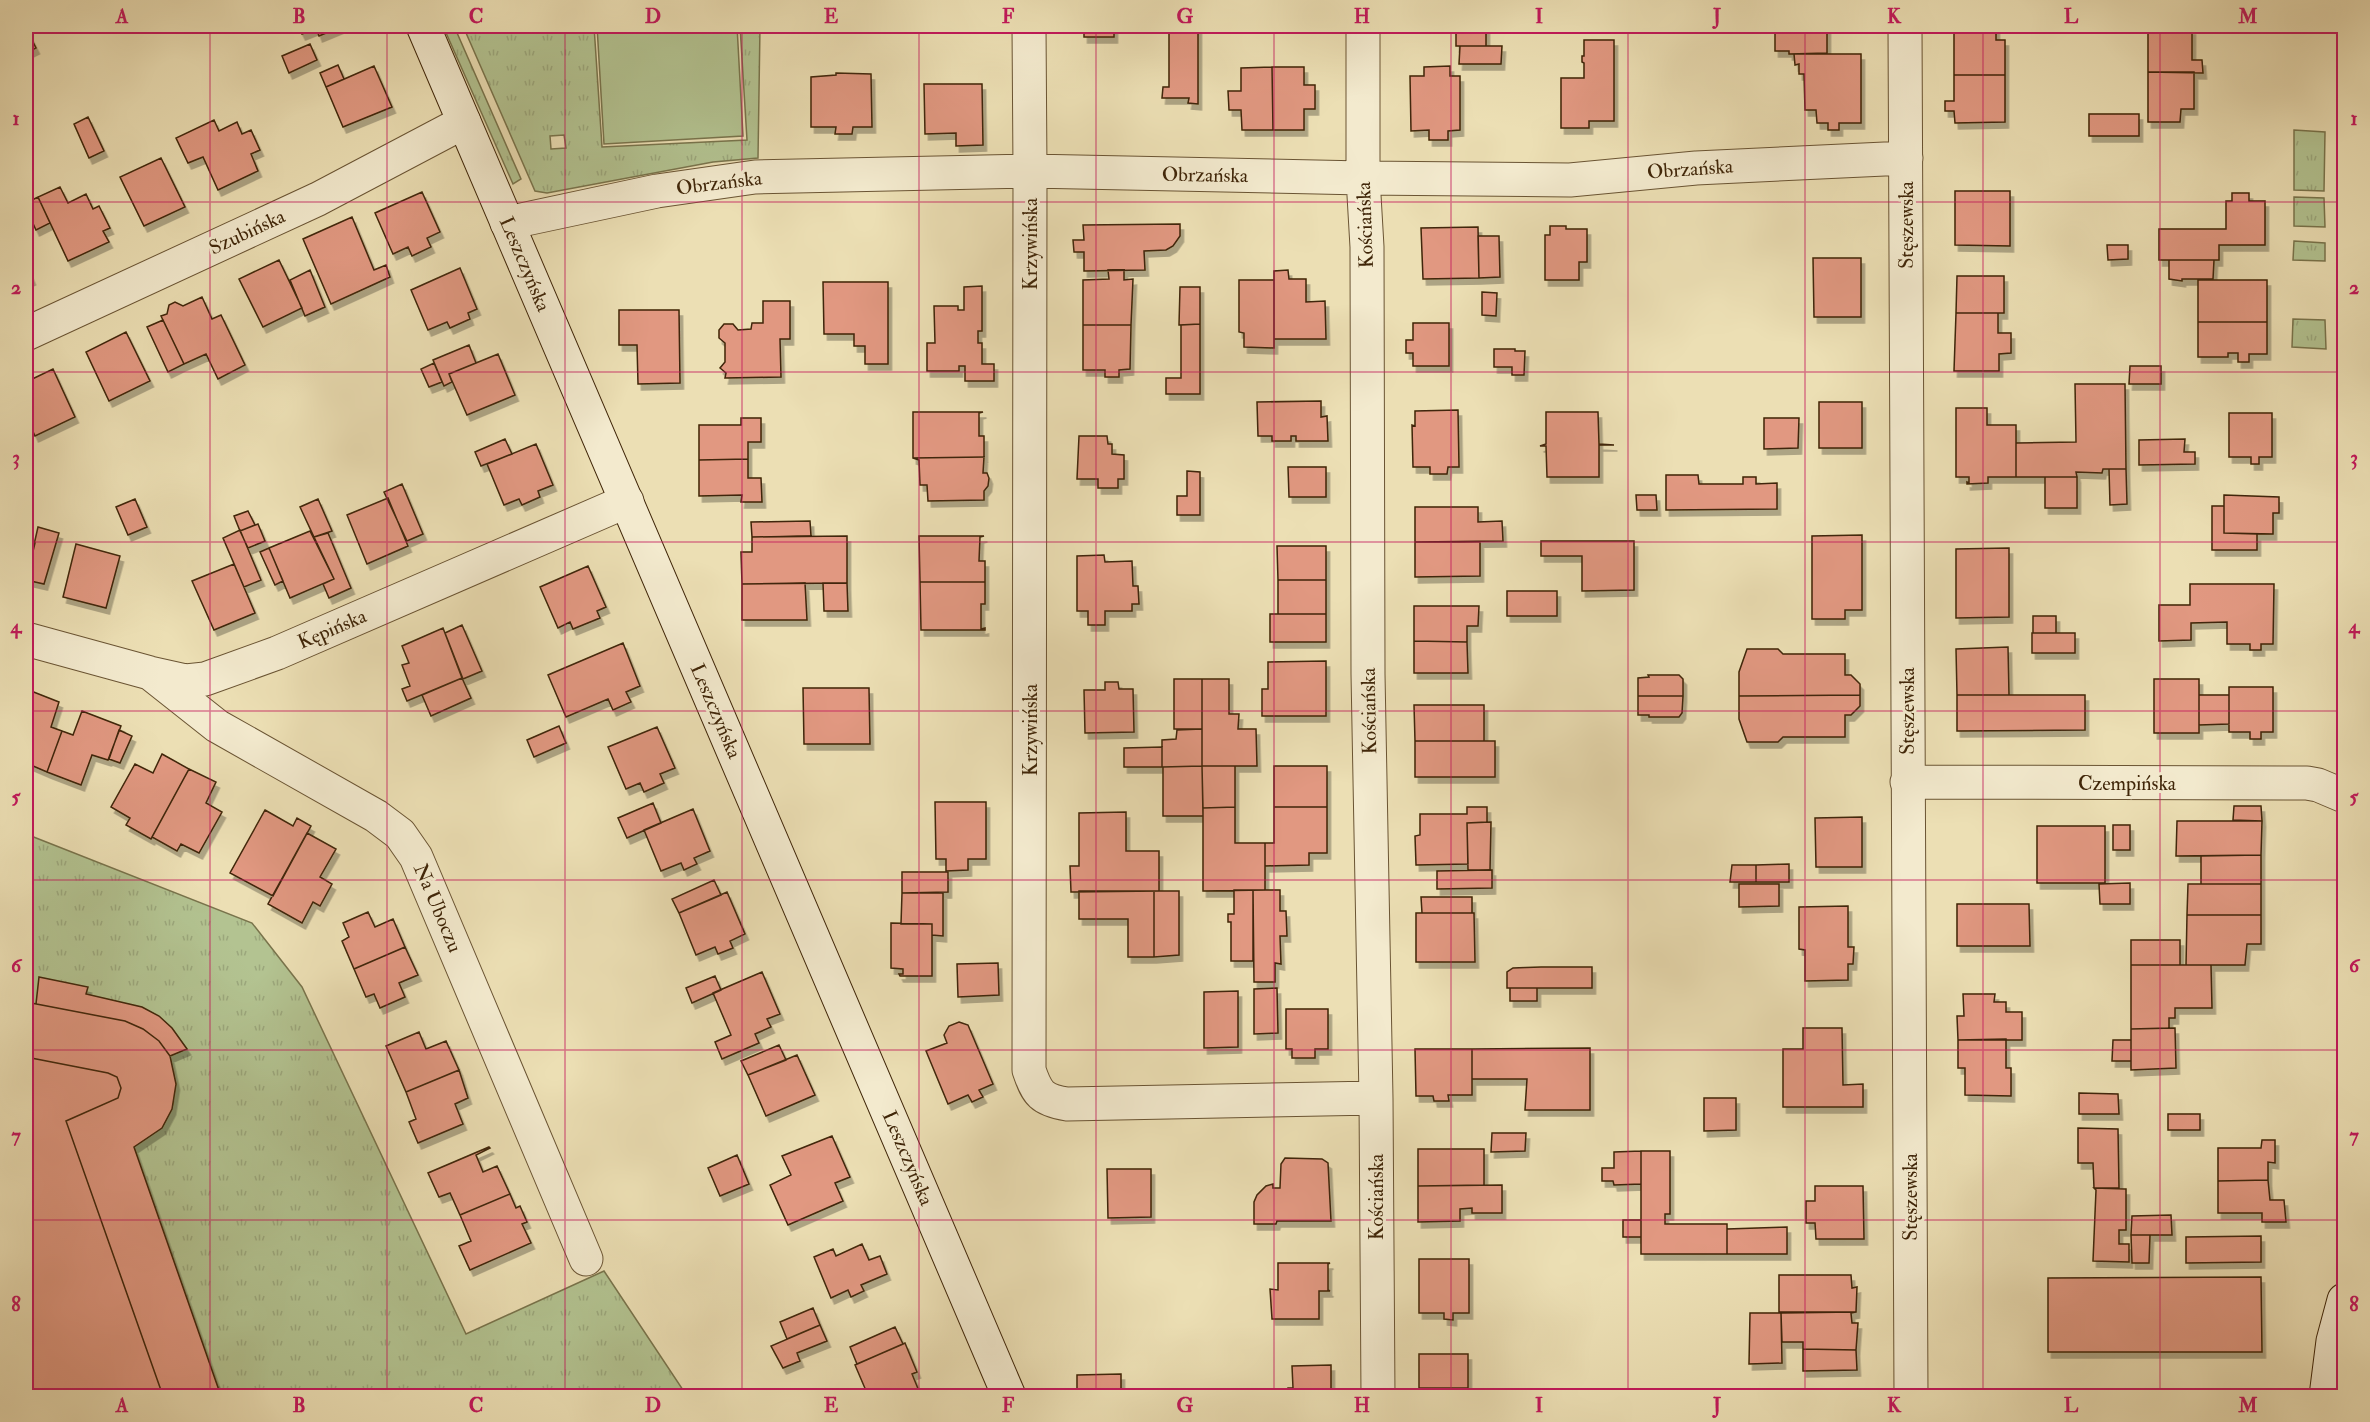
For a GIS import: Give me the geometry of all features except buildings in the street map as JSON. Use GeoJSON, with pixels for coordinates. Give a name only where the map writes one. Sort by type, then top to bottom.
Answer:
{"type":"FeatureCollection","features":[{"type":"Feature","properties":{"kind":"street","name":"Leszczyńska"},"geometry":{"type":"LineString","coordinates":[[423,26],[1010,1396]]}},
{"type":"Feature","properties":{"kind":"street","name":"Krzywińska"},"geometry":{"type":"LineString","coordinates":[[1029,26],[1029,1070],[1035,1087],[1046,1100],[1067,1104],[1376,1098]]}},
{"type":"Feature","properties":{"kind":"street","name":"Kościańska"},"geometry":{"type":"LineString","coordinates":[[1363,26],[1363,178],[1367,247],[1368,662],[1376,1098],[1378,1396]]}},
{"type":"Feature","properties":{"kind":"street","name":"Stęszewska"},"geometry":{"type":"LineString","coordinates":[[1905,26],[1911,1396]]}},
{"type":"Feature","properties":{"kind":"street","name":"Szubińska"},"geometry":{"type":"LineString","coordinates":[[26,334],[318,200],[464,122]]}},
{"type":"Feature","properties":{"kind":"street","name":"Obrzańska"},"geometry":{"type":"LineString","coordinates":[[507,224],[657,191],[755,177],[1030,171],[1570,180],[1696,168],[1906,158]]}},
{"type":"Feature","properties":{"kind":"street","name":"Kępińska"},"geometry":{"type":"LineString","coordinates":[[26,639],[150,674],[186,681],[205,679],[230,672],[627,501]]}},
{"type":"Feature","properties":{"kind":"street","name":"Na Uboczu"},"geometry":{"type":"LineString","coordinates":[[150,674],[218,726],[376,816],[400,834],[416,857],[586,1259]]}},
{"type":"Feature","properties":{"kind":"street","name":"Czempińska"},"geometry":{"type":"LineString","coordinates":[[1907,782],[2307,783],[2344,796]]}},
{"type":"Feature","properties":{"kind":"street"},"geometry":{"type":"LineString","coordinates":[[2326,1396],[2333,1341],[2344,1300]]}},
{"type":"Feature","properties":{"kind":"green space"},"geometry":{"type":"Polygon","coordinates":[[[443,26],[454,26],[521,179],[513,184],[443,26]]]}},
{"type":"Feature","properties":{"kind":"green space"},"geometry":{"type":"Polygon","coordinates":[[[463,26],[594,26],[602,147],[747,140],[740,26],[760,26],[758,158],[713,162],[547,193],[535,191],[463,26]],[[564,135],[550,136],[551,149],[566,148],[564,135]]]}},
{"type":"Feature","properties":{"kind":"green space"},"geometry":{"type":"Polygon","coordinates":[[[597,26],[737,26],[743,136],[604,144],[597,26]]]}},
{"type":"Feature","properties":{"kind":"green space"},"geometry":{"type":"Polygon","coordinates":[[[2338,26],[2344,26],[2344,54],[2338,54],[2338,26]]]}},
{"type":"Feature","properties":{"kind":"green space"},"geometry":{"type":"Polygon","coordinates":[[[2294,130],[2325,132],[2324,191],[2294,190],[2294,130]]]}},
{"type":"Feature","properties":{"kind":"green space"},"geometry":{"type":"Polygon","coordinates":[[[2294,197],[2324,198],[2325,227],[2294,226],[2294,197]]]}},
{"type":"Feature","properties":{"kind":"green space"},"geometry":{"type":"Polygon","coordinates":[[[2294,241],[2325,243],[2325,261],[2293,260],[2294,241]]]}},
{"type":"Feature","properties":{"kind":"green space"},"geometry":{"type":"Polygon","coordinates":[[[2339,318],[2344,318],[2344,360],[2339,360],[2339,318]]]}},
{"type":"Feature","properties":{"kind":"green space"},"geometry":{"type":"Polygon","coordinates":[[[2293,319],[2325,320],[2326,349],[2292,347],[2293,319]]]}},
{"type":"Feature","properties":{"kind":"green space"},"geometry":{"type":"Polygon","coordinates":[[[2344,477],[2344,533],[2340,533],[2340,478],[2344,477]]]}},
{"type":"Feature","properties":{"kind":"green space"},"geometry":{"type":"Polygon","coordinates":[[[2340,551],[2344,551],[2344,603],[2340,603],[2340,551]]]}},
{"type":"Feature","properties":{"kind":"green space"},"geometry":{"type":"Polygon","coordinates":[[[26,834],[252,923],[302,987],[466,1334],[604,1271],[687,1396],[26,1396],[26,834]]]}}]}
